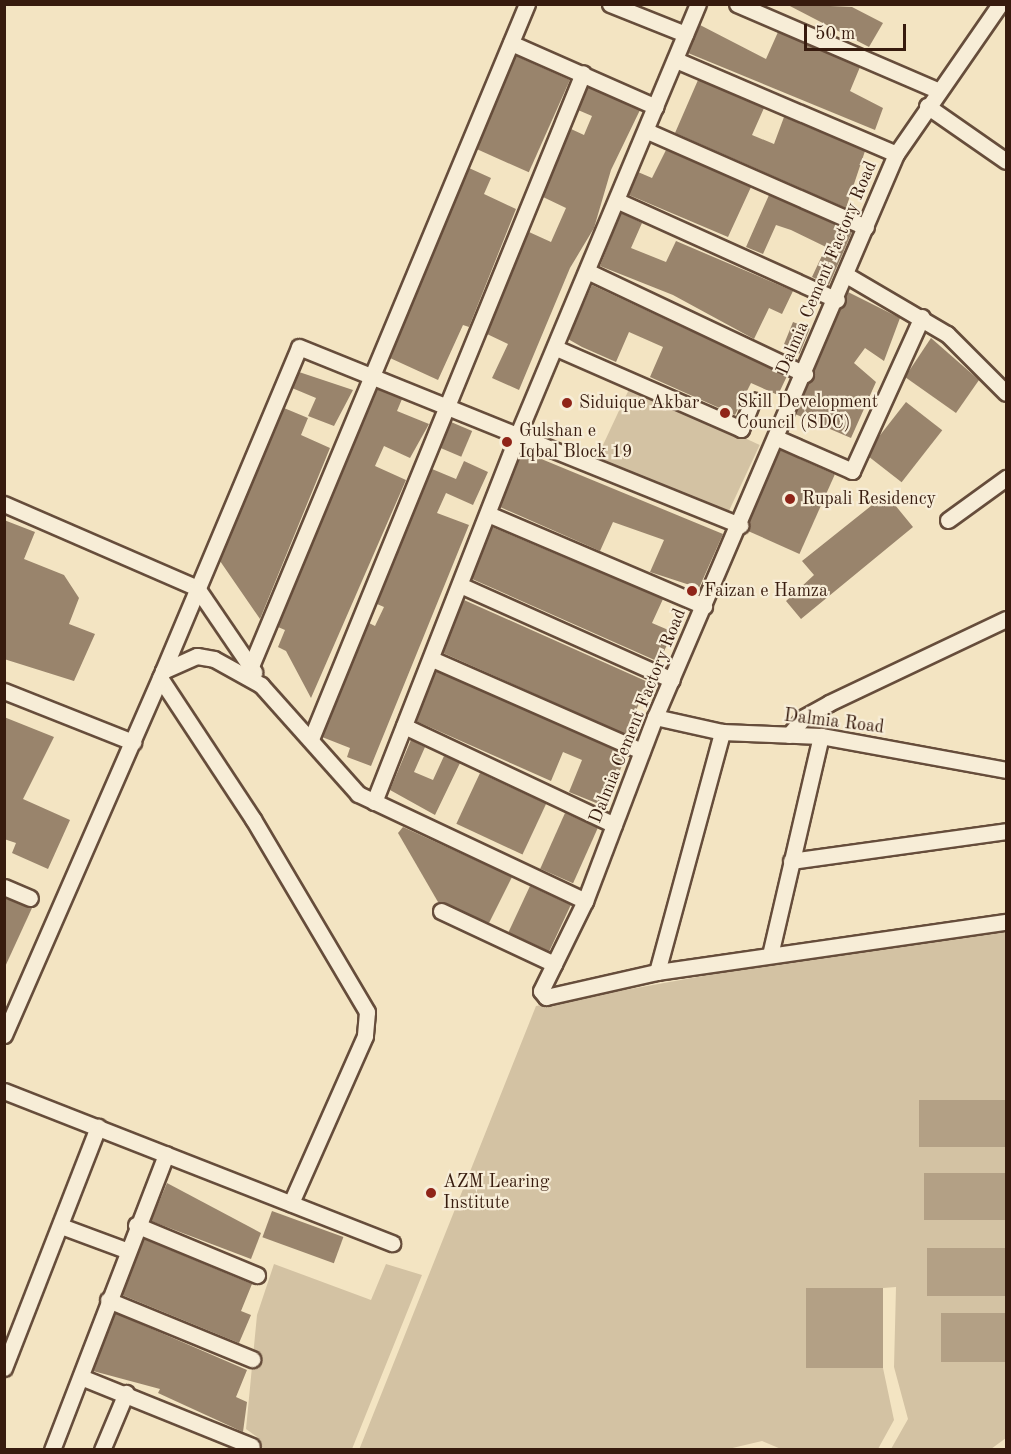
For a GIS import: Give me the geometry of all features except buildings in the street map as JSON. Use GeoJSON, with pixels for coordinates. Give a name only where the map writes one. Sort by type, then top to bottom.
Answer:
{"type":"FeatureCollection","features":[{"type":"Feature","properties":{"kind":"street"},"geometry":{"type":"LineString","coordinates":[[251,666],[527,4]]}},
{"type":"Feature","properties":{"kind":"street"},"geometry":{"type":"LineString","coordinates":[[610,4],[685,34]]}},
{"type":"Feature","properties":{"kind":"street"},"geometry":{"type":"LineString","coordinates":[[374,802],[432,659],[518,434],[590,272],[698,4]]}},
{"type":"Feature","properties":{"kind":"street"},"geometry":{"type":"LineString","coordinates":[[736,4],[937,90]]}},
{"type":"Feature","properties":{"kind":"street","name":"Dalmia Cement Factory Road"},"geometry":{"type":"LineString","coordinates":[[657,972],[542,996],[554,964],[585,901],[656,717],[848,276],[896,154],[937,90],[1000,4]]}},
{"type":"Feature","properties":{"kind":"street"},"geometry":{"type":"LineString","coordinates":[[511,43],[656,107]]}},
{"type":"Feature","properties":{"kind":"street"},"geometry":{"type":"LineString","coordinates":[[676,60],[896,154]]}},
{"type":"Feature","properties":{"kind":"street"},"geometry":{"type":"LineString","coordinates":[[311,739],[583,73]]}},
{"type":"Feature","properties":{"kind":"street"},"geometry":{"type":"LineString","coordinates":[[927,106],[1006,161]]}},
{"type":"Feature","properties":{"kind":"street"},"geometry":{"type":"LineString","coordinates":[[647,131],[866,227]]}},
{"type":"Feature","properties":{"kind":"street"},"geometry":{"type":"LineString","coordinates":[[618,201],[837,300]]}},
{"type":"Feature","properties":{"kind":"street"},"geometry":{"type":"LineString","coordinates":[[590,272],[805,374]]}},
{"type":"Feature","properties":{"kind":"street"},"geometry":{"type":"LineString","coordinates":[[848,276],[922,317],[1006,393]]}},
{"type":"Feature","properties":{"kind":"street"},"geometry":{"type":"LineString","coordinates":[[777,438],[852,471],[922,317]]}},
{"type":"Feature","properties":{"kind":"street"},"geometry":{"type":"LineString","coordinates":[[4,1035],[133,742],[299,346],[740,525]]}},
{"type":"Feature","properties":{"kind":"street"},"geometry":{"type":"LineString","coordinates":[[556,348],[741,429],[753,400]]}},
{"type":"Feature","properties":{"kind":"street"},"geometry":{"type":"LineString","coordinates":[[948,520],[1006,478]]}},
{"type":"Feature","properties":{"kind":"street"},"geometry":{"type":"LineString","coordinates":[[4,504],[197,588],[251,666],[261,685],[358,794],[585,901]]}},
{"type":"Feature","properties":{"kind":"street"},"geometry":{"type":"LineString","coordinates":[[488,514],[704,606]]}},
{"type":"Feature","properties":{"kind":"street"},"geometry":{"type":"LineString","coordinates":[[460,585],[672,680]]}},
{"type":"Feature","properties":{"kind":"street"},"geometry":{"type":"LineString","coordinates":[[789,735],[804,717],[829,703],[1006,619]]}},
{"type":"Feature","properties":{"kind":"street"},"geometry":{"type":"LineString","coordinates":[[161,674],[197,656],[214,658],[261,685]]}},
{"type":"Feature","properties":{"kind":"street"},"geometry":{"type":"LineString","coordinates":[[432,659],[642,751]]}},
{"type":"Feature","properties":{"kind":"street"},"geometry":{"type":"LineString","coordinates":[[161,674],[253,819],[367,1012],[365,1036],[291,1203]]}},
{"type":"Feature","properties":{"kind":"street"},"geometry":{"type":"LineString","coordinates":[[4,691],[133,742]]}},
{"type":"Feature","properties":{"kind":"street","name":"Dalmia Road"},"geometry":{"type":"LineString","coordinates":[[656,717],[722,732],[821,736],[1006,770]]}},
{"type":"Feature","properties":{"kind":"street"},"geometry":{"type":"LineString","coordinates":[[404,726],[614,825]]}},
{"type":"Feature","properties":{"kind":"street"},"geometry":{"type":"LineString","coordinates":[[722,732],[657,972],[1006,922]]}},
{"type":"Feature","properties":{"kind":"street"},"geometry":{"type":"LineString","coordinates":[[770,955],[821,736]]}},
{"type":"Feature","properties":{"kind":"street"},"geometry":{"type":"LineString","coordinates":[[791,861],[1006,831]]}},
{"type":"Feature","properties":{"kind":"street"},"geometry":{"type":"LineString","coordinates":[[4,887],[30,898]]}},
{"type":"Feature","properties":{"kind":"street"},"geometry":{"type":"LineString","coordinates":[[441,910],[554,964]]}},
{"type":"Feature","properties":{"kind":"street"},"geometry":{"type":"LineString","coordinates":[[4,1090],[392,1243]]}},
{"type":"Feature","properties":{"kind":"street"},"geometry":{"type":"LineString","coordinates":[[4,1368],[98,1126]]}},
{"type":"Feature","properties":{"kind":"street"},"geometry":{"type":"LineString","coordinates":[[52,1449],[81,1377],[126,1250],[166,1155]]}},
{"type":"Feature","properties":{"kind":"street"},"geometry":{"type":"LineString","coordinates":[[136,1225],[257,1275]]}},
{"type":"Feature","properties":{"kind":"street"},"geometry":{"type":"LineString","coordinates":[[61,1226],[126,1250]]}},
{"type":"Feature","properties":{"kind":"street"},"geometry":{"type":"LineString","coordinates":[[108,1300],[252,1359]]}},
{"type":"Feature","properties":{"kind":"street"},"geometry":{"type":"LineString","coordinates":[[81,1377],[126,1393],[252,1446]]}},
{"type":"Feature","properties":{"kind":"street"},"geometry":{"type":"LineString","coordinates":[[102,1449],[126,1393]]}},
{"type":"Feature","properties":{"kind":"shaded area"},"geometry":{"type":"Polygon","coordinates":[[[631,385],[760,445],[725,519],[596,459],[631,385]]]}},
{"type":"Feature","properties":{"kind":"shaded area"},"geometry":{"type":"Polygon","coordinates":[[[1006,931],[1006,1438],[991,1449],[891,1449],[908,1419],[894,1367],[896,1287],[883,1288],[883,1368],[894,1420],[878,1449],[781,1449],[762,1441],[724,1450],[359,1450],[536,1006],[786,961],[1006,931]]]}},
{"type":"Feature","properties":{"kind":"shaded area"},"geometry":{"type":"Polygon","coordinates":[[[919,1100],[1006,1100],[1006,1147],[919,1147],[919,1100]]]}},
{"type":"Feature","properties":{"kind":"shaded area"},"geometry":{"type":"Polygon","coordinates":[[[924,1173],[1006,1173],[1006,1220],[924,1220],[924,1173]]]}},
{"type":"Feature","properties":{"kind":"shaded area"},"geometry":{"type":"Polygon","coordinates":[[[927,1248],[1006,1248],[1006,1296],[927,1296],[927,1248]]]}},
{"type":"Feature","properties":{"kind":"shaded area"},"geometry":{"type":"Polygon","coordinates":[[[274,1264],[371,1300],[386,1264],[422,1275],[352,1449],[259,1449],[260,1439],[246,1429],[257,1315],[274,1264]]]}},
{"type":"Feature","properties":{"kind":"shaded area"},"geometry":{"type":"Polygon","coordinates":[[[806,1288],[883,1288],[883,1368],[806,1368],[806,1288]]]}},
{"type":"Feature","properties":{"kind":"shaded area"},"geometry":{"type":"Polygon","coordinates":[[[941,1313],[1006,1313],[1006,1362],[941,1362],[941,1313]]]}},
{"type":"Feature","properties":{"kind":"place","name":"Siduique Akbar"},"geometry":{"type":"Point","coordinates":[567,403]}},
{"type":"Feature","properties":{"kind":"place","name":"Skill Development Council (SDC)"},"geometry":{"type":"Point","coordinates":[725,413]}},
{"type":"Feature","properties":{"kind":"place","name":"Gulshan e Iqbal Block 19"},"geometry":{"type":"Point","coordinates":[507,442]}},
{"type":"Feature","properties":{"kind":"place","name":"Rupali Residency"},"geometry":{"type":"Point","coordinates":[790,499]}},
{"type":"Feature","properties":{"kind":"place","name":"Faizan e Hamza"},"geometry":{"type":"Point","coordinates":[692,591]}},
{"type":"Feature","properties":{"kind":"place","name":"AZM Learing Institute"},"geometry":{"type":"Point","coordinates":[431,1193]}}]}
